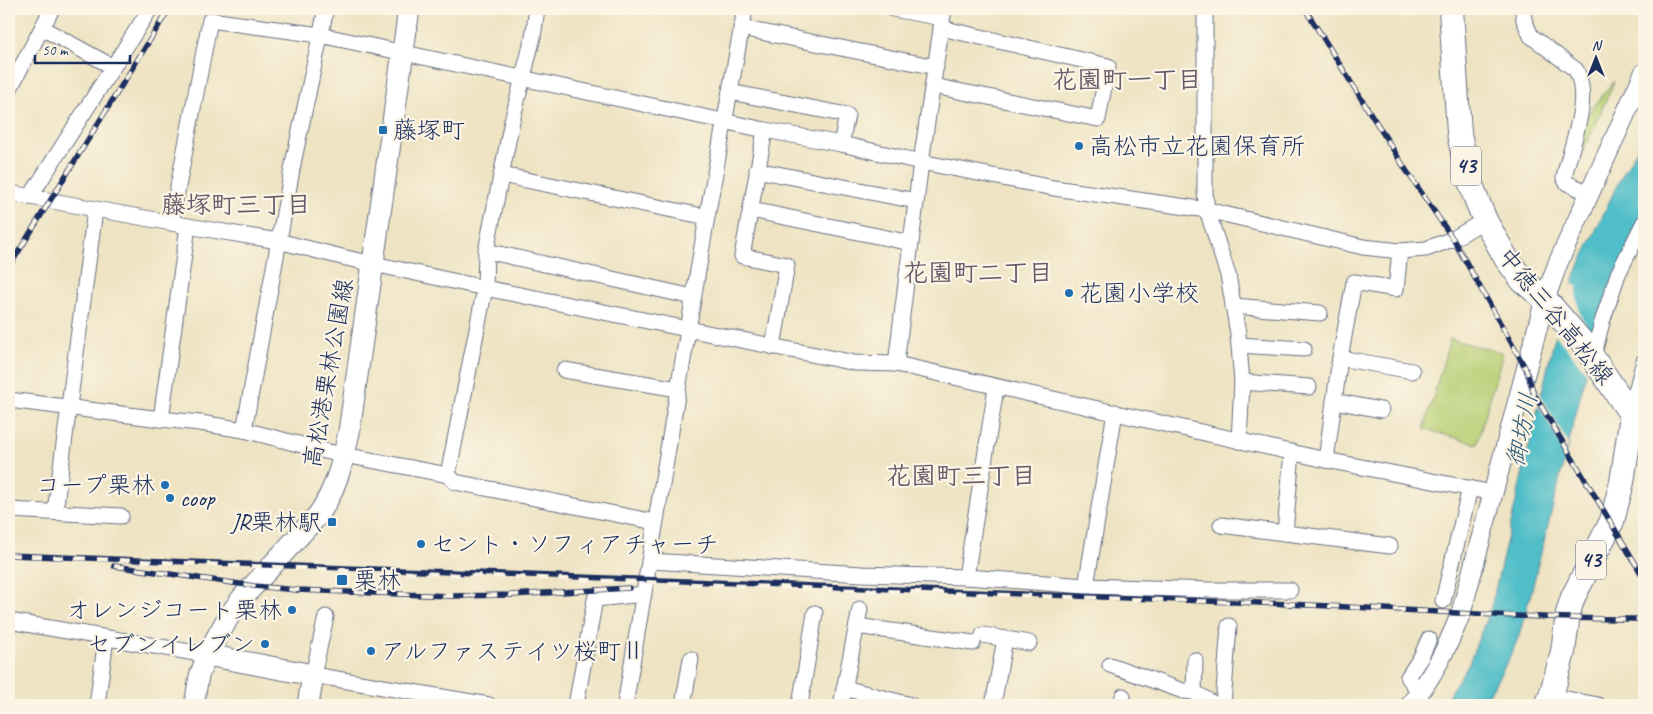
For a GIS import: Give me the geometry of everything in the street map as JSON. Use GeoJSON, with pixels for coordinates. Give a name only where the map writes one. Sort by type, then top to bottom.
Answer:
{"type":"FeatureCollection","features":[{"type":"Feature","properties":{"kind":"main road","name":"高松港栗林公園線"},"geometry":{"type":"LineString","coordinates":[[207,655],[229,616],[319,514],[328,502],[335,484],[349,432],[409,9]]}},
{"type":"Feature","properties":{"kind":"main road","name":"中徳三谷高松線"},"geometry":{"type":"LineString","coordinates":[[1451,9],[1459,133],[1466,168],[1485,220],[1523,281],[1551,306],[1593,357],[1638,424]]}},
{"type":"Feature","properties":{"kind":"main road","name":"43"},"geometry":{"type":"LineString","coordinates":[[1549,701],[1563,652],[1572,597],[1612,521],[1638,424]]}},
{"type":"Feature","properties":{"kind":"main road"},"geometry":{"type":"LineString","coordinates":[[207,655],[313,675],[308,705]]}},
{"type":"Feature","properties":{"kind":"street"},"geometry":{"type":"LineString","coordinates":[[9,90],[52,9]]}},
{"type":"Feature","properties":{"kind":"street"},"geometry":{"type":"LineString","coordinates":[[30,197],[150,9]]}},
{"type":"Feature","properties":{"kind":"street"},"geometry":{"type":"LineString","coordinates":[[244,430],[278,241],[326,9]]}},
{"type":"Feature","properties":{"kind":"street"},"geometry":{"type":"LineString","coordinates":[[448,475],[485,288],[486,251],[537,9]]}},
{"type":"Feature","properties":{"kind":"street"},"geometry":{"type":"LineString","coordinates":[[626,705],[693,297],[745,9]]}},
{"type":"Feature","properties":{"kind":"street"},"geometry":{"type":"LineString","coordinates":[[893,9],[942,18],[1108,66],[1098,119],[933,86]]}},
{"type":"Feature","properties":{"kind":"street"},"geometry":{"type":"LineString","coordinates":[[1205,9],[1205,193],[1207,210],[1228,275],[1234,306],[1242,382],[1239,441]]}},
{"type":"Feature","properties":{"kind":"street"},"geometry":{"type":"LineString","coordinates":[[1523,9],[1524,20],[1531,36],[1576,70],[1580,78],[1581,111],[1564,178],[1567,183],[1589,193]]}},
{"type":"Feature","properties":{"kind":"street"},"geometry":{"type":"LineString","coordinates":[[896,364],[921,162],[942,18]]}},
{"type":"Feature","properties":{"kind":"street"},"geometry":{"type":"LineString","coordinates":[[171,223],[210,20],[320,36],[765,130],[1054,188],[1207,210],[1364,248],[1400,251],[1426,249],[1453,239],[1485,220]]}},
{"type":"Feature","properties":{"kind":"street"},"geometry":{"type":"LineString","coordinates":[[42,28],[113,67]]}},
{"type":"Feature","properties":{"kind":"street"},"geometry":{"type":"LineString","coordinates":[[741,28],[936,67]]}},
{"type":"Feature","properties":{"kind":"street"},"geometry":{"type":"LineString","coordinates":[[1415,699],[1428,683],[1440,661],[1461,613],[1493,493],[1551,306],[1558,262],[1644,73]]}},
{"type":"Feature","properties":{"kind":"street"},"geometry":{"type":"LineString","coordinates":[[730,92],[847,115],[841,144]]}},
{"type":"Feature","properties":{"kind":"street"},"geometry":{"type":"LineString","coordinates":[[765,130],[742,256],[787,265],[773,347]]}},
{"type":"Feature","properties":{"kind":"street"},"geometry":{"type":"LineString","coordinates":[[757,170],[916,201]]}},
{"type":"Feature","properties":{"kind":"street"},"geometry":{"type":"LineString","coordinates":[[502,175],[707,217]]}},
{"type":"Feature","properties":{"kind":"street"},"geometry":{"type":"LineString","coordinates":[[9,193],[95,210],[278,241],[485,288],[855,363],[896,364],[996,388],[1115,412],[1326,460],[1493,493]]}},
{"type":"Feature","properties":{"kind":"street"},"geometry":{"type":"LineString","coordinates":[[55,512],[95,210]]}},
{"type":"Feature","properties":{"kind":"street"},"geometry":{"type":"LineString","coordinates":[[751,210],[911,243]]}},
{"type":"Feature","properties":{"kind":"street"},"geometry":{"type":"LineString","coordinates":[[1593,357],[1618,274],[1644,222]]}},
{"type":"Feature","properties":{"kind":"street"},"geometry":{"type":"LineString","coordinates":[[162,419],[188,226]]}},
{"type":"Feature","properties":{"kind":"street"},"geometry":{"type":"LineString","coordinates":[[486,251],[693,297]]}},
{"type":"Feature","properties":{"kind":"street"},"geometry":{"type":"LineString","coordinates":[[1326,460],[1340,358],[1354,282],[1396,289],[1400,251]]}},
{"type":"Feature","properties":{"kind":"street"},"geometry":{"type":"LineString","coordinates":[[1234,306],[1320,313]]}},
{"type":"Feature","properties":{"kind":"street"},"geometry":{"type":"LineString","coordinates":[[1239,345],[1304,349]]}},
{"type":"Feature","properties":{"kind":"street"},"geometry":{"type":"LineString","coordinates":[[1340,358],[1412,371]]}},
{"type":"Feature","properties":{"kind":"street"},"geometry":{"type":"LineString","coordinates":[[1638,424],[1633,403],[1644,361]]}},
{"type":"Feature","properties":{"kind":"street"},"geometry":{"type":"LineString","coordinates":[[564,370],[678,389]]}},
{"type":"Feature","properties":{"kind":"street"},"geometry":{"type":"LineString","coordinates":[[1242,382],[1309,387]]}},
{"type":"Feature","properties":{"kind":"street"},"geometry":{"type":"LineString","coordinates":[[966,577],[996,388]]}},
{"type":"Feature","properties":{"kind":"street"},"geometry":{"type":"LineString","coordinates":[[9,400],[244,430],[344,455],[448,475],[455,482],[655,522]]}},
{"type":"Feature","properties":{"kind":"street"},"geometry":{"type":"LineString","coordinates":[[1334,401],[1381,410]]}},
{"type":"Feature","properties":{"kind":"street"},"geometry":{"type":"LineString","coordinates":[[1086,586],[1115,412]]}},
{"type":"Feature","properties":{"kind":"street"},"geometry":{"type":"LineString","coordinates":[[1285,533],[1292,452]]}},
{"type":"Feature","properties":{"kind":"street"},"geometry":{"type":"LineString","coordinates":[[1443,601],[1470,488]]}},
{"type":"Feature","properties":{"kind":"street"},"geometry":{"type":"LineString","coordinates":[[9,510],[121,516]]}},
{"type":"Feature","properties":{"kind":"street"},"geometry":{"type":"LineString","coordinates":[[1221,525],[1390,546]]}},
{"type":"Feature","properties":{"kind":"street"},"geometry":{"type":"LineString","coordinates":[[650,561],[862,574],[966,577],[1086,586],[1209,590],[1290,590]]}},
{"type":"Feature","properties":{"kind":"street"},"geometry":{"type":"LineString","coordinates":[[576,705],[595,599],[644,594]]}},
{"type":"Feature","properties":{"kind":"street"},"geometry":{"type":"LineString","coordinates":[[841,705],[860,609]]}},
{"type":"Feature","properties":{"kind":"street"},"geometry":{"type":"LineString","coordinates":[[800,705],[815,613]]}},
{"type":"Feature","properties":{"kind":"street"},"geometry":{"type":"LineString","coordinates":[[326,616],[313,675],[413,699],[489,705]]}},
{"type":"Feature","properties":{"kind":"street"},"geometry":{"type":"LineString","coordinates":[[9,621],[207,655],[199,676],[194,705]]}},
{"type":"Feature","properties":{"kind":"street"},"geometry":{"type":"LineString","coordinates":[[857,626],[978,639],[1005,639],[1029,643]]}},
{"type":"Feature","properties":{"kind":"street"},"geometry":{"type":"LineString","coordinates":[[1223,705],[1229,626]]}},
{"type":"Feature","properties":{"kind":"street"},"geometry":{"type":"LineString","coordinates":[[97,705],[106,638]]}},
{"type":"Feature","properties":{"kind":"street"},"geometry":{"type":"LineString","coordinates":[[992,705],[1005,639]]}},
{"type":"Feature","properties":{"kind":"street"},"geometry":{"type":"LineString","coordinates":[[1415,699],[1408,676],[1421,657],[1429,639]]}},
{"type":"Feature","properties":{"kind":"street"},"geometry":{"type":"LineString","coordinates":[[683,705],[691,659]]}},
{"type":"Feature","properties":{"kind":"street"},"geometry":{"type":"LineString","coordinates":[[1194,692],[1195,660]]}},
{"type":"Feature","properties":{"kind":"street"},"geometry":{"type":"LineString","coordinates":[[1110,665],[1183,691],[1194,692],[1214,705]]}},
{"type":"Feature","properties":{"kind":"street"},"geometry":{"type":"LineString","coordinates":[[844,688],[912,705]]}},
{"type":"Feature","properties":{"kind":"street"},"geometry":{"type":"LineString","coordinates":[[1549,701],[1598,705]]}},
{"type":"Feature","properties":{"kind":"green space"},"geometry":{"type":"Polygon","coordinates":[[[1613,82],[1573,175],[1570,173],[1586,116],[1613,82]]]}},
{"type":"Feature","properties":{"kind":"green space"},"geometry":{"type":"Polygon","coordinates":[[[1450,339],[1503,353],[1477,444],[1424,429],[1450,339]]]}},
{"type":"Feature","properties":{"kind":"water"},"geometry":{"type":"Polygon","coordinates":[[[1644,136],[1644,214],[1630,240],[1599,322],[1519,636],[1510,657],[1483,705],[1442,705],[1469,663],[1491,607],[1555,336],[1578,268],[1618,183],[1644,136]]]}},
{"type":"Feature","properties":{"kind":"pier"},"geometry":{"type":"Polygon","coordinates":[[[1571,283],[1577,285],[1580,314],[1596,343],[1587,373],[1554,333],[1571,283]]]}},
{"type":"Feature","properties":{"kind":"pier"},"geometry":{"type":"Polygon","coordinates":[[[1539,393],[1568,443],[1566,454],[1537,402],[1539,393]]]}},
{"type":"Feature","properties":{"kind":"railway"},"geometry":{"type":"LineString","coordinates":[[9,267],[169,9]]}},
{"type":"Feature","properties":{"kind":"railway"},"geometry":{"type":"LineString","coordinates":[[1305,9],[1406,170],[1453,239],[1526,369],[1534,394],[1644,578]]}},
{"type":"Feature","properties":{"kind":"railway"},"geometry":{"type":"LineString","coordinates":[[9,555],[621,581],[1284,604],[1541,617],[1644,619]]}},
{"type":"Feature","properties":{"kind":"railway"},"geometry":{"type":"LineString","coordinates":[[114,566],[254,586],[297,590],[451,596],[511,595],[629,588]]}},
{"type":"Feature","properties":{"kind":"place","name":"藤塚町"},"geometry":{"type":"Point","coordinates":[383,130]}},
{"type":"Feature","properties":{"kind":"place","name":"高松市立花園保育所"},"geometry":{"type":"Point","coordinates":[1079,146]}},
{"type":"Feature","properties":{"kind":"place","name":"花園小学校"},"geometry":{"type":"Point","coordinates":[1069,293]}},
{"type":"Feature","properties":{"kind":"place","name":"コープ栗林"},"geometry":{"type":"Point","coordinates":[165,485]}},
{"type":"Feature","properties":{"kind":"place","name":"coop"},"geometry":{"type":"Point","coordinates":[170,498]}},
{"type":"Feature","properties":{"kind":"place","name":"JR栗林駅"},"geometry":{"type":"Point","coordinates":[332,522]}},
{"type":"Feature","properties":{"kind":"place","name":"セント・ソフィアチャーチ"},"geometry":{"type":"Point","coordinates":[421,544]}},
{"type":"Feature","properties":{"kind":"place","name":"栗林"},"geometry":{"type":"Point","coordinates":[342,580]}},
{"type":"Feature","properties":{"kind":"place","name":"オレンジコート栗林"},"geometry":{"type":"Point","coordinates":[292,610]}},
{"type":"Feature","properties":{"kind":"place","name":"セブンイレブン"},"geometry":{"type":"Point","coordinates":[265,644]}},
{"type":"Feature","properties":{"kind":"place","name":"アルファステイツ桜町Ⅱ"},"geometry":{"type":"Point","coordinates":[371,651]}},
{"type":"Feature","properties":{"kind":"district","name":"花園町一丁目"},"geometry":{"type":"Point","coordinates":[1127,80]}},
{"type":"Feature","properties":{"kind":"district","name":"藤塚町三丁目"},"geometry":{"type":"Point","coordinates":[236,205]}},
{"type":"Feature","properties":{"kind":"district","name":"花園町二丁目"},"geometry":{"type":"Point","coordinates":[978,273]}},
{"type":"Feature","properties":{"kind":"district","name":"花園町三丁目"},"geometry":{"type":"Point","coordinates":[961,476]}},
{"type":"Feature","properties":{"kind":"water label","name":"御坊川"},"geometry":{"type":"Point","coordinates":[1522,430]}}]}
